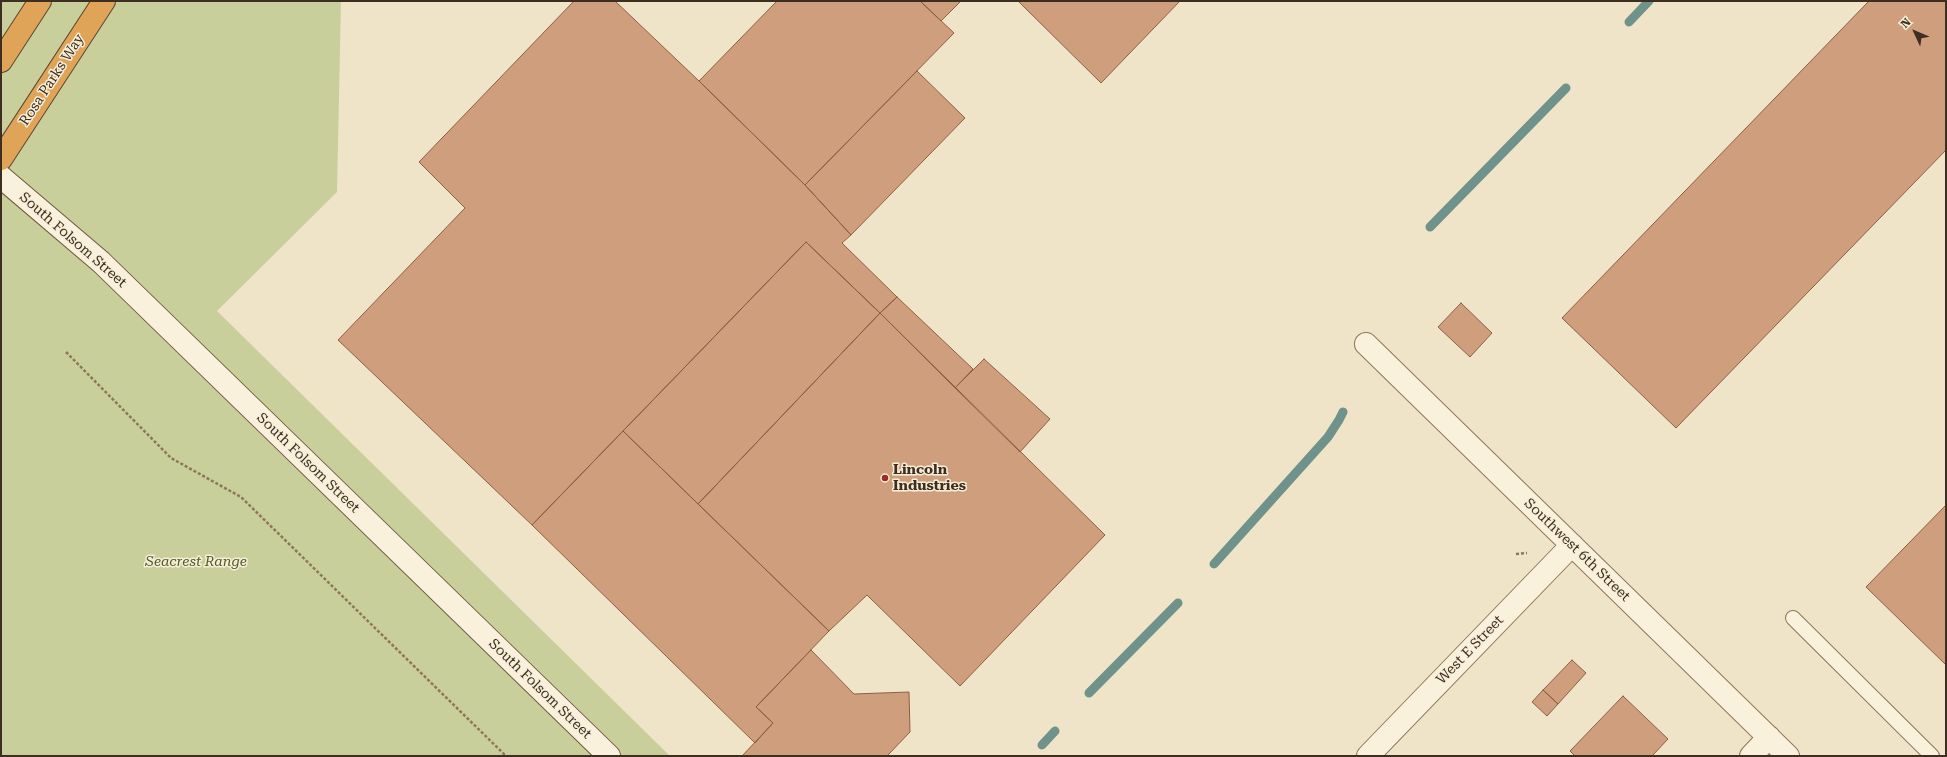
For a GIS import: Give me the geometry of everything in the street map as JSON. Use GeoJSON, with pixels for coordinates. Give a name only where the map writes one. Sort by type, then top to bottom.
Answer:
{"type":"FeatureCollection","features":[{"type":"Feature","properties":{"kind":"highway"},"geometry":{"type":"LineString","coordinates":[[1,61],[40,1]]}},
{"type":"Feature","properties":{"kind":"highway","name":"Rosa Parks Way"},"geometry":{"type":"LineString","coordinates":[[1,159],[104,1]]}},
{"type":"Feature","properties":{"kind":"street","name":"South Folsom Street"},"geometry":{"type":"LineString","coordinates":[[1,177],[101,262],[609,756]]}},
{"type":"Feature","properties":{"kind":"street","name":"Southwest 6th Street"},"geometry":{"type":"LineString","coordinates":[[1366,344],[1788,756]]}},
{"type":"Feature","properties":{"kind":"street","name":"West E Street"},"geometry":{"type":"LineString","coordinates":[[1368,756],[1572,545]]}},
{"type":"Feature","properties":{"kind":"street"},"geometry":{"type":"LineString","coordinates":[[1751,756],[1769,737]]}},
{"type":"Feature","properties":{"kind":"lane"},"geometry":{"type":"LineString","coordinates":[[1793,618],[1932,756]]}},
{"type":"Feature","properties":{"kind":"path"},"geometry":{"type":"LineString","coordinates":[[66,352],[171,458],[241,497],[506,756]]}},
{"type":"Feature","properties":{"kind":"green space","name":"Seacrest Range"},"geometry":{"type":"Polygon","coordinates":[[[1,1],[341,1],[337,192],[217,311],[670,756],[1,756],[1,1]]]}},
{"type":"Feature","properties":{"kind":"building"},"geometry":{"type":"Polygon","coordinates":[[[574,1],[615,1],[805,185],[851,235],[842,243],[897,297],[880,313],[806,242],[532,525],[338,340],[465,208],[419,162],[574,1]]]}},
{"type":"Feature","properties":{"kind":"building"},"geometry":{"type":"Polygon","coordinates":[[[777,1],[920,1],[954,33],[805,185],[699,81],[777,1]]]}},
{"type":"Feature","properties":{"kind":"building"},"geometry":{"type":"Polygon","coordinates":[[[920,1],[961,1],[941,21],[920,1]]]}},
{"type":"Feature","properties":{"kind":"building"},"geometry":{"type":"Polygon","coordinates":[[[1018,1],[1180,1],[1101,83],[1018,1]]]}},
{"type":"Feature","properties":{"kind":"building"},"geometry":{"type":"Polygon","coordinates":[[[1869,1],[1946,1],[1946,150],[1676,428],[1562,318],[1869,1]]]}},
{"type":"Feature","properties":{"kind":"building"},"geometry":{"type":"Polygon","coordinates":[[[917,71],[965,118],[851,235],[805,185],[917,71]]]}},
{"type":"Feature","properties":{"kind":"building"},"geometry":{"type":"Polygon","coordinates":[[[806,242],[880,313],[698,504],[623,431],[806,242]]]}},
{"type":"Feature","properties":{"kind":"building"},"geometry":{"type":"Polygon","coordinates":[[[897,297],[973,369],[955,388],[880,313],[897,297]]]}},
{"type":"Feature","properties":{"kind":"building"},"geometry":{"type":"Polygon","coordinates":[[[1461,303],[1492,333],[1470,357],[1438,327],[1461,303]]]}},
{"type":"Feature","properties":{"kind":"building","name":"Lincoln Industries"},"geometry":{"type":"Polygon","coordinates":[[[880,313],[1105,535],[960,686],[867,595],[829,631],[698,504],[880,313]]]}},
{"type":"Feature","properties":{"kind":"building"},"geometry":{"type":"Polygon","coordinates":[[[984,359],[1050,419],[1020,452],[955,388],[984,359]]]}},
{"type":"Feature","properties":{"kind":"building"},"geometry":{"type":"Polygon","coordinates":[[[623,431],[829,631],[756,707],[773,723],[755,743],[532,525],[623,431]]]}},
{"type":"Feature","properties":{"kind":"building"},"geometry":{"type":"Polygon","coordinates":[[[1946,505],[1946,665],[1866,587],[1946,505]]]}},
{"type":"Feature","properties":{"kind":"building"},"geometry":{"type":"Polygon","coordinates":[[[811,650],[854,694],[909,692],[910,732],[887,756],[742,756],[773,723],[756,707],[811,650]]]}},
{"type":"Feature","properties":{"kind":"building"},"geometry":{"type":"Polygon","coordinates":[[[1572,660],[1586,673],[1558,704],[1543,690],[1572,660]]]}},
{"type":"Feature","properties":{"kind":"building"},"geometry":{"type":"Polygon","coordinates":[[[1543,690],[1558,704],[1547,716],[1532,702],[1543,690]]]}},
{"type":"Feature","properties":{"kind":"building"},"geometry":{"type":"Polygon","coordinates":[[[1623,696],[1668,739],[1652,756],[1575,756],[1570,751],[1623,696]]]}},
{"type":"Feature","properties":{"kind":"waterway"},"geometry":{"type":"LineString","coordinates":[[1629,22],[1649,1]]}},
{"type":"Feature","properties":{"kind":"waterway"},"geometry":{"type":"LineString","coordinates":[[1430,227],[1566,88]]}},
{"type":"Feature","properties":{"kind":"waterway"},"geometry":{"type":"LineString","coordinates":[[1214,564],[1328,437],[1343,412]]}},
{"type":"Feature","properties":{"kind":"waterway"},"geometry":{"type":"LineString","coordinates":[[1089,693],[1178,603]]}},
{"type":"Feature","properties":{"kind":"waterway"},"geometry":{"type":"LineString","coordinates":[[1042,745],[1055,731]]}},
{"type":"Feature","properties":{"kind":"place","name":"Lincoln Industries"},"geometry":{"type":"Point","coordinates":[885,478]}}]}
